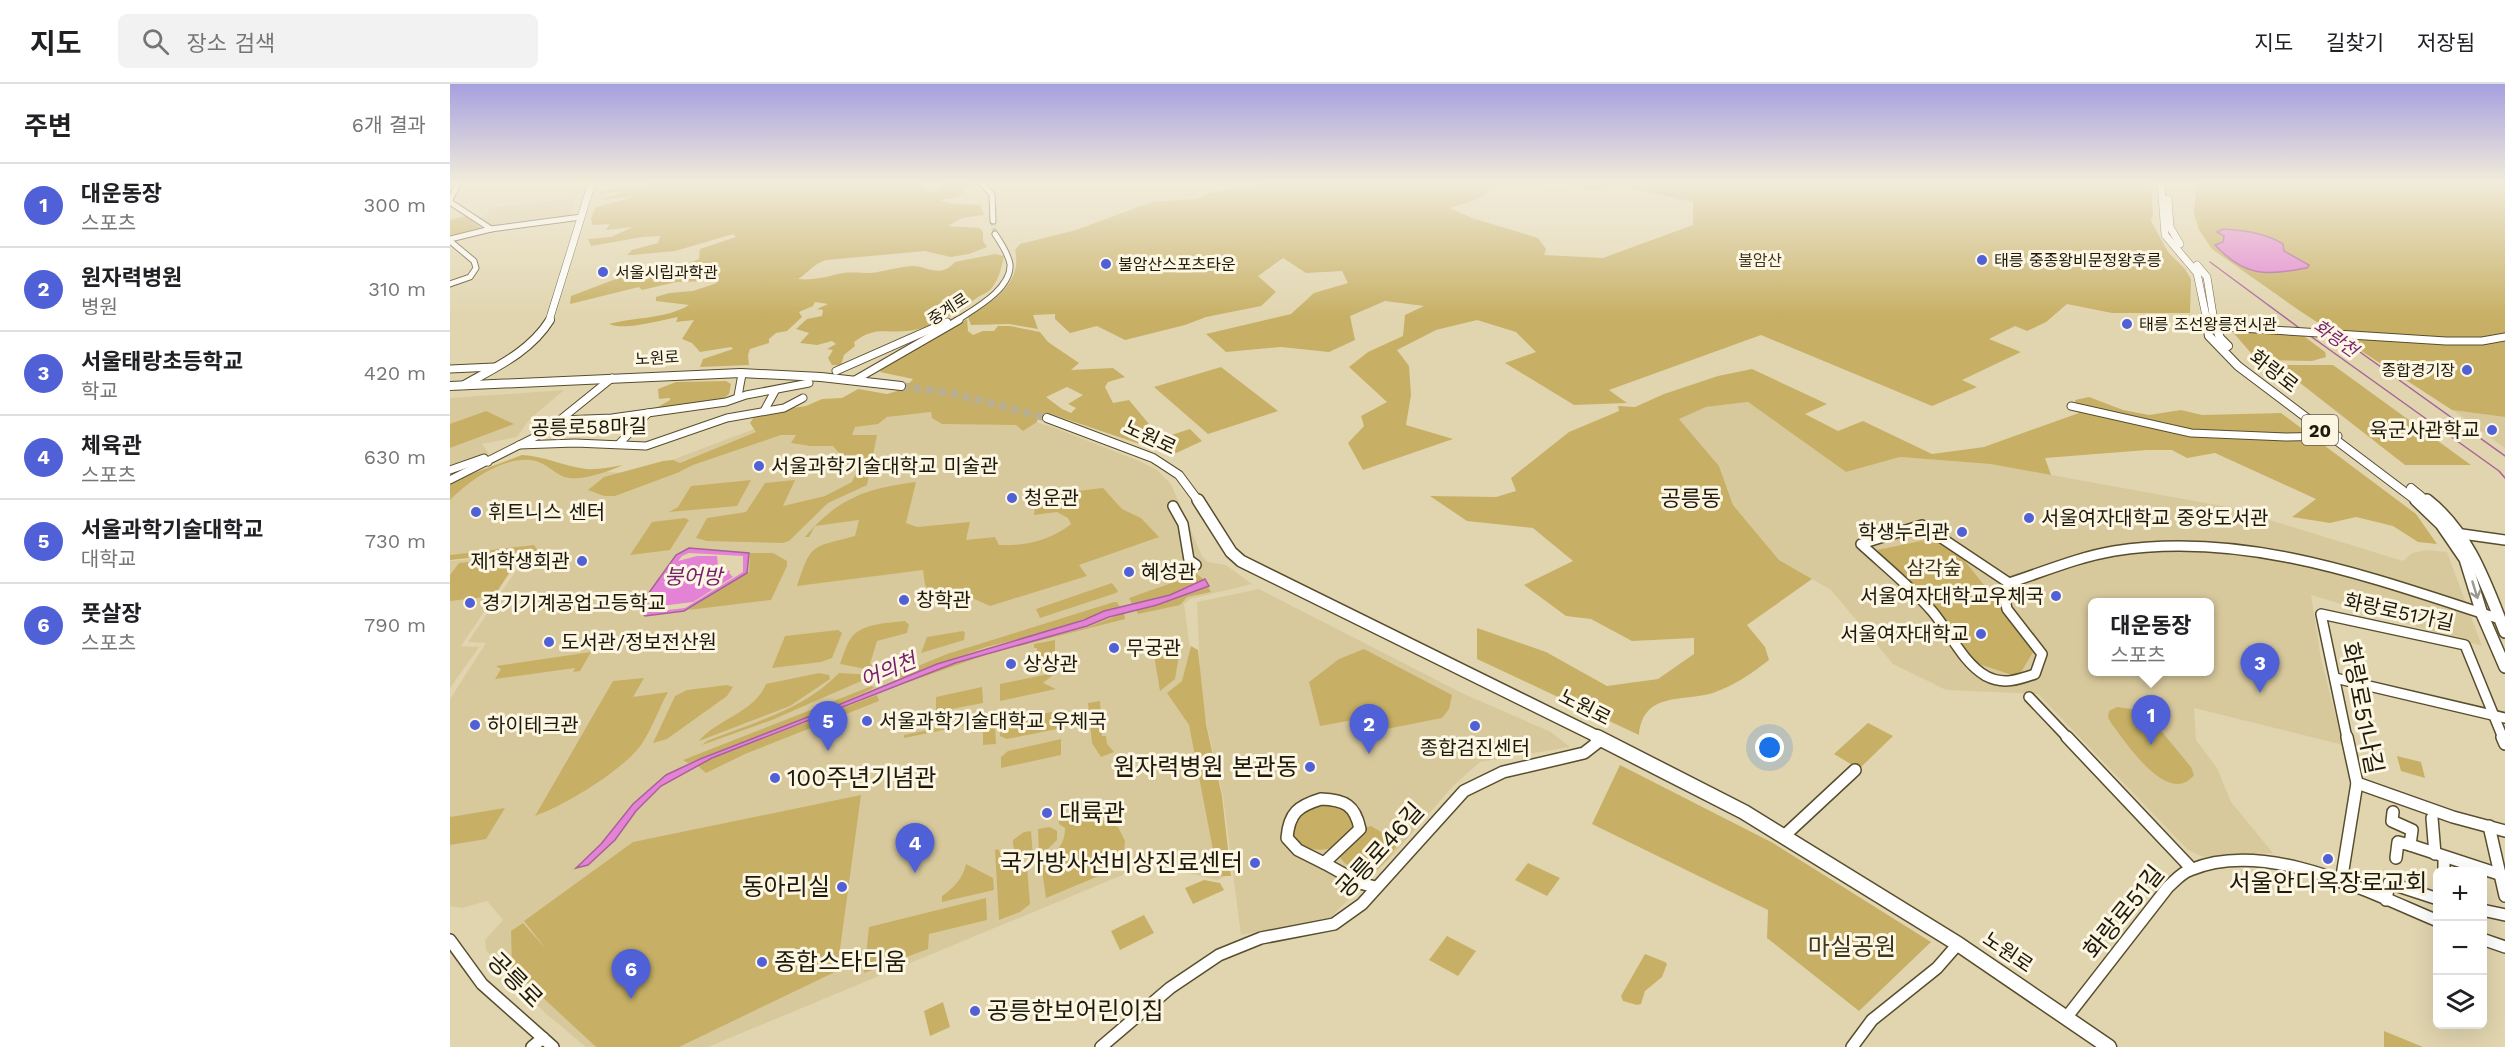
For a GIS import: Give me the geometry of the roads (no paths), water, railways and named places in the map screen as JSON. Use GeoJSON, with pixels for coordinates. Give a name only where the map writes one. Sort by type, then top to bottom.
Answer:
{"type":"FeatureCollection","features":[{"type":"Feature","properties":{"kind":"main road"},"geometry":{"type":"LineString","coordinates":[[450,392],[494,368],[529,345],[549,323],[578,227]]}},
{"type":"Feature","properties":{"kind":"main road","name":"화랑로"},"geometry":{"type":"LineString","coordinates":[[2164,227],[2165,235],[2178,253],[2198,273],[2211,326],[2244,363],[2338,435],[2430,501],[2448,518],[2479,566],[2505,632]]}},
{"type":"Feature","properties":{"kind":"main road","name":"화랑로"},"geometry":{"type":"LineString","coordinates":[[2170,227],[2175,237],[2207,277],[2210,336],[2238,366],[2422,505],[2447,532],[2465,559],[2482,614],[2505,667]]}},
{"type":"Feature","properties":{"kind":"main road","name":"노원로"},"geometry":{"type":"LineString","coordinates":[[450,386],[742,374],[855,380],[900,386]]}},
{"type":"Feature","properties":{"kind":"main road","name":"노원로"},"geometry":{"type":"LineString","coordinates":[[1047,418],[1140,452],[1168,466],[1187,485],[1228,548],[1241,561],[1602,739],[1744,812],[1958,944],[2109,1047]]}},
{"type":"Feature","properties":{"kind":"street"},"geometry":{"type":"LineString","coordinates":[[450,240],[506,227]]}},
{"type":"Feature","properties":{"kind":"street","name":"중계로"},"geometry":{"type":"LineString","coordinates":[[855,380],[983,303],[1000,288],[1008,278],[1009,258],[995,234]]}},
{"type":"Feature","properties":{"kind":"street"},"geometry":{"type":"LineString","coordinates":[[450,240],[474,261],[476,268],[470,278],[450,284]]}},
{"type":"Feature","properties":{"kind":"street"},"geometry":{"type":"LineString","coordinates":[[836,371],[959,318]]}},
{"type":"Feature","properties":{"kind":"street"},"geometry":{"type":"LineString","coordinates":[[2211,326],[2446,341],[2505,337]]}},
{"type":"Feature","properties":{"kind":"street"},"geometry":{"type":"LineString","coordinates":[[450,369],[494,368]]}},
{"type":"Feature","properties":{"kind":"street"},"geometry":{"type":"LineString","coordinates":[[738,396],[742,374]]}},
{"type":"Feature","properties":{"kind":"street"},"geometry":{"type":"LineString","coordinates":[[450,480],[545,432],[612,378]]}},
{"type":"Feature","properties":{"kind":"street"},"geometry":{"type":"LineString","coordinates":[[764,411],[775,391],[809,383]]}},
{"type":"Feature","properties":{"kind":"street","name":"공릉로58마길"},"geometry":{"type":"LineString","coordinates":[[561,420],[612,418],[726,402],[738,396],[775,391]]}},
{"type":"Feature","properties":{"kind":"street","name":"공릉로58마길"},"geometry":{"type":"LineString","coordinates":[[519,445],[574,443],[646,446],[727,418],[784,408],[803,398]]}},
{"type":"Feature","properties":{"kind":"street"},"geometry":{"type":"LineString","coordinates":[[726,402],[727,418]]}},
{"type":"Feature","properties":{"kind":"street"},"geometry":{"type":"LineString","coordinates":[[2071,406],[2192,434],[2286,437],[2338,435]]}},
{"type":"Feature","properties":{"kind":"street"},"geometry":{"type":"LineString","coordinates":[[619,444],[648,413]]}},
{"type":"Feature","properties":{"kind":"street"},"geometry":{"type":"LineString","coordinates":[[450,470],[484,458],[488,462]]}},
{"type":"Feature","properties":{"kind":"street"},"geometry":{"type":"LineString","coordinates":[[1173,506],[1183,524],[1189,560],[1196,565]]}},
{"type":"Feature","properties":{"kind":"street"},"geometry":{"type":"LineString","coordinates":[[1922,525],[2009,583],[2004,595],[2007,609],[2042,654],[2035,674],[2020,682],[2000,680],[1984,675],[1973,668],[1933,612],[1861,544],[1922,525]]}},
{"type":"Feature","properties":{"kind":"street"},"geometry":{"type":"LineString","coordinates":[[2447,532],[2505,540]]}},
{"type":"Feature","properties":{"kind":"street"},"geometry":{"type":"LineString","coordinates":[[2009,583],[2113,551],[2187,545],[2242,548],[2320,564],[2500,620]]}},
{"type":"Feature","properties":{"kind":"street","name":"화랑로51나길"},"geometry":{"type":"LineString","coordinates":[[2321,614],[2358,783],[2341,882]]}},
{"type":"Feature","properties":{"kind":"street","name":"화랑로51가길"},"geometry":{"type":"LineString","coordinates":[[2321,614],[2465,645],[2505,744]]}},
{"type":"Feature","properties":{"kind":"street"},"geometry":{"type":"LineString","coordinates":[[2335,678],[2505,718]]}},
{"type":"Feature","properties":{"kind":"street"},"geometry":{"type":"LineString","coordinates":[[2029,697],[2191,868]]}},
{"type":"Feature","properties":{"kind":"street","name":"공릉로46길"},"geometry":{"type":"LineString","coordinates":[[1101,1047],[1170,988],[1209,961],[1238,945],[1261,938],[1334,924],[1350,915],[1464,791],[1503,772],[1584,753],[1602,739]]}},
{"type":"Feature","properties":{"kind":"street"},"geometry":{"type":"LineString","coordinates":[[1784,836],[1855,770]]}},
{"type":"Feature","properties":{"kind":"street"},"geometry":{"type":"LineString","coordinates":[[2358,783],[2453,817],[2505,831]]}},
{"type":"Feature","properties":{"kind":"street"},"geometry":{"type":"LineString","coordinates":[[1324,862],[1360,829],[1360,820],[1356,812],[1340,800],[1329,799],[1306,803],[1298,808],[1287,822],[1287,838],[1298,850],[1360,883],[1374,887]]}},
{"type":"Feature","properties":{"kind":"street"},"geometry":{"type":"LineString","coordinates":[[2393,812],[2392,821],[2412,830],[2410,845]]}},
{"type":"Feature","properties":{"kind":"street"},"geometry":{"type":"LineString","coordinates":[[2433,818],[2432,832],[2436,838],[2443,867]]}},
{"type":"Feature","properties":{"kind":"street"},"geometry":{"type":"LineString","coordinates":[[2488,826],[2503,876],[2505,896]]}},
{"type":"Feature","properties":{"kind":"street"},"geometry":{"type":"LineString","coordinates":[[2396,858],[2398,842],[2503,876]]}},
{"type":"Feature","properties":{"kind":"street","name":"화랑로51길"},"geometry":{"type":"LineString","coordinates":[[2066,1018],[2168,887],[2191,868],[2237,859],[2307,871],[2341,882],[2433,919]]}},
{"type":"Feature","properties":{"kind":"street"},"geometry":{"type":"LineString","coordinates":[[2386,900],[2389,883],[2433,897]]}},
{"type":"Feature","properties":{"kind":"street"},"geometry":{"type":"LineString","coordinates":[[2487,911],[2505,915]]}},
{"type":"Feature","properties":{"kind":"street","name":"공릉로"},"geometry":{"type":"LineString","coordinates":[[450,940],[482,984],[548,1042]]}},
{"type":"Feature","properties":{"kind":"street"},"geometry":{"type":"LineString","coordinates":[[2487,941],[2505,947]]}},
{"type":"Feature","properties":{"kind":"street"},"geometry":{"type":"LineString","coordinates":[[1852,1047],[1872,1020],[1936,968],[1958,944]]}},
{"type":"Feature","properties":{"kind":"street"},"geometry":{"type":"LineString","coordinates":[[532,1047],[548,1042]]}},
{"type":"Feature","properties":{"kind":"water"},"geometry":{"type":"Polygon","coordinates":[[[2223,229],[2246,231],[2269,237],[2283,244],[2284,251],[2309,265],[2307,268],[2280,272],[2257,272],[2247,269],[2226,256],[2215,245],[2223,242],[2224,236],[2217,232],[2223,229]]]}},
{"type":"Feature","properties":{"kind":"water","name":"붕어방"},"geometry":{"type":"Polygon","coordinates":[[[689,548],[749,553],[747,573],[684,611],[645,616],[638,608],[676,555],[689,548]]]}},
{"type":"Feature","properties":{"kind":"water"},"geometry":{"type":"Polygon","coordinates":[[[1205,579],[1209,586],[1157,605],[955,663],[712,758],[661,786],[636,811],[615,840],[588,865],[576,868],[601,844],[633,804],[666,775],[700,759],[937,664],[1084,620],[1104,611],[1170,595],[1205,579]]]}},
{"type":"Feature","properties":{"kind":"waterway","name":"화랑천"},"geometry":{"type":"LineString","coordinates":[[2210,262],[2302,330]]}},
{"type":"Feature","properties":{"kind":"waterway","name":"화랑천"},"geometry":{"type":"LineString","coordinates":[[2309,335],[2499,471],[2505,478]]}},
{"type":"Feature","properties":{"kind":"waterway"},"geometry":{"type":"LineString","coordinates":[[2353,347],[2505,456]]}},
{"type":"Feature","properties":{"kind":"tunnel"},"geometry":{"type":"LineString","coordinates":[[994,227],[995,234]]}},
{"type":"Feature","properties":{"kind":"tunnel"},"geometry":{"type":"LineString","coordinates":[[901,386],[955,394],[1047,418]]}},
{"type":"Feature","properties":{"kind":"place","name":"태릉 중종왕비문정왕후릉"},"geometry":{"type":"Point","coordinates":[1982,260]}},
{"type":"Feature","properties":{"kind":"place","name":"불암산스포츠타운"},"geometry":{"type":"Point","coordinates":[1106,264]}},
{"type":"Feature","properties":{"kind":"place","name":"서울시립과학관"},"geometry":{"type":"Point","coordinates":[603,272]}},
{"type":"Feature","properties":{"kind":"place","name":"태릉 조선왕릉전시관"},"geometry":{"type":"Point","coordinates":[2127,324]}},
{"type":"Feature","properties":{"kind":"place","name":"종합경기장"},"geometry":{"type":"Point","coordinates":[2467,370]}},
{"type":"Feature","properties":{"kind":"place","name":"육군사관학교"},"geometry":{"type":"Point","coordinates":[2492,430]}},
{"type":"Feature","properties":{"kind":"place","name":"서울과학기술대학교 미술관"},"geometry":{"type":"Point","coordinates":[759,466]}},
{"type":"Feature","properties":{"kind":"place","name":"청운관"},"geometry":{"type":"Point","coordinates":[1012,498]}},
{"type":"Feature","properties":{"kind":"place","name":"휘트니스 센터"},"geometry":{"type":"Point","coordinates":[476,512]}},
{"type":"Feature","properties":{"kind":"place","name":"서울여자대학교 중앙도서관"},"geometry":{"type":"Point","coordinates":[2029,518]}},
{"type":"Feature","properties":{"kind":"place","name":"학생누리관"},"geometry":{"type":"Point","coordinates":[1962,532]}},
{"type":"Feature","properties":{"kind":"place","name":"제1학생회관"},"geometry":{"type":"Point","coordinates":[582,561]}},
{"type":"Feature","properties":{"kind":"place","name":"혜성관"},"geometry":{"type":"Point","coordinates":[1129,572]}},
{"type":"Feature","properties":{"kind":"place","name":"서울여자대학교우체국"},"geometry":{"type":"Point","coordinates":[2056,596]}},
{"type":"Feature","properties":{"kind":"place","name":"창학관"},"geometry":{"type":"Point","coordinates":[904,600]}},
{"type":"Feature","properties":{"kind":"place","name":"경기기계공업고등학교"},"geometry":{"type":"Point","coordinates":[470,603]}},
{"type":"Feature","properties":{"kind":"place","name":"서울여자대학교"},"geometry":{"type":"Point","coordinates":[1981,634]}},
{"type":"Feature","properties":{"kind":"place","name":"도서관/정보전산원"},"geometry":{"type":"Point","coordinates":[549,642]}},
{"type":"Feature","properties":{"kind":"place","name":"무궁관"},"geometry":{"type":"Point","coordinates":[1114,648]}},
{"type":"Feature","properties":{"kind":"place","name":"상상관"},"geometry":{"type":"Point","coordinates":[1011,664]}},
{"type":"Feature","properties":{"kind":"place","name":"서울태랑초등학교"},"geometry":{"type":"Point","coordinates":[2260,693]}},
{"type":"Feature","properties":{"kind":"place","name":"서울과학기술대학교 우체국"},"geometry":{"type":"Point","coordinates":[867,721]}},
{"type":"Feature","properties":{"kind":"place","name":"하이테크관"},"geometry":{"type":"Point","coordinates":[475,725]}},
{"type":"Feature","properties":{"kind":"place","name":"종합검진센터"},"geometry":{"type":"Point","coordinates":[1475,726]}},
{"type":"Feature","properties":{"kind":"place","name":"대운동장"},"geometry":{"type":"Point","coordinates":[2151,745]}},
{"type":"Feature","properties":{"kind":"place","name":"서울과학기술대학교"},"geometry":{"type":"Point","coordinates":[828,751]}},
{"type":"Feature","properties":{"kind":"place","name":"원자력병원"},"geometry":{"type":"Point","coordinates":[1369,754]}},
{"type":"Feature","properties":{"kind":"place","name":"원자력병원 본관동"},"geometry":{"type":"Point","coordinates":[1310,767]}},
{"type":"Feature","properties":{"kind":"place","name":"100주년기념관"},"geometry":{"type":"Point","coordinates":[775,778]}},
{"type":"Feature","properties":{"kind":"place","name":"대륙관"},"geometry":{"type":"Point","coordinates":[1047,813]}},
{"type":"Feature","properties":{"kind":"place","name":"서울안디옥장로교회"},"geometry":{"type":"Point","coordinates":[2328,859]}},
{"type":"Feature","properties":{"kind":"place","name":"국가방사선비상진료센터"},"geometry":{"type":"Point","coordinates":[1255,863]}},
{"type":"Feature","properties":{"kind":"place","name":"체육관"},"geometry":{"type":"Point","coordinates":[915,873]}},
{"type":"Feature","properties":{"kind":"place","name":"동아리실"},"geometry":{"type":"Point","coordinates":[842,887]}},
{"type":"Feature","properties":{"kind":"place","name":"종합스타디움"},"geometry":{"type":"Point","coordinates":[762,962]}},
{"type":"Feature","properties":{"kind":"place","name":"풋살장"},"geometry":{"type":"Point","coordinates":[631,999]}},
{"type":"Feature","properties":{"kind":"place","name":"공릉한보어린이집"},"geometry":{"type":"Point","coordinates":[975,1011]}},
{"type":"Feature","properties":{"kind":"district","name":"공릉동"},"geometry":{"type":"Point","coordinates":[1691,498]}},
{"type":"Feature","properties":{"kind":"park label","name":"불암산"},"geometry":{"type":"Point","coordinates":[1760,260]}},
{"type":"Feature","properties":{"kind":"park label","name":"삼각숲"},"geometry":{"type":"Point","coordinates":[1934,568]}},
{"type":"Feature","properties":{"kind":"park label","name":"마실공원"},"geometry":{"type":"Point","coordinates":[1852,947]}},
{"type":"Feature","properties":{"kind":"water label","name":"어의천"},"geometry":{"type":"Point","coordinates":[888,670]}}]}
